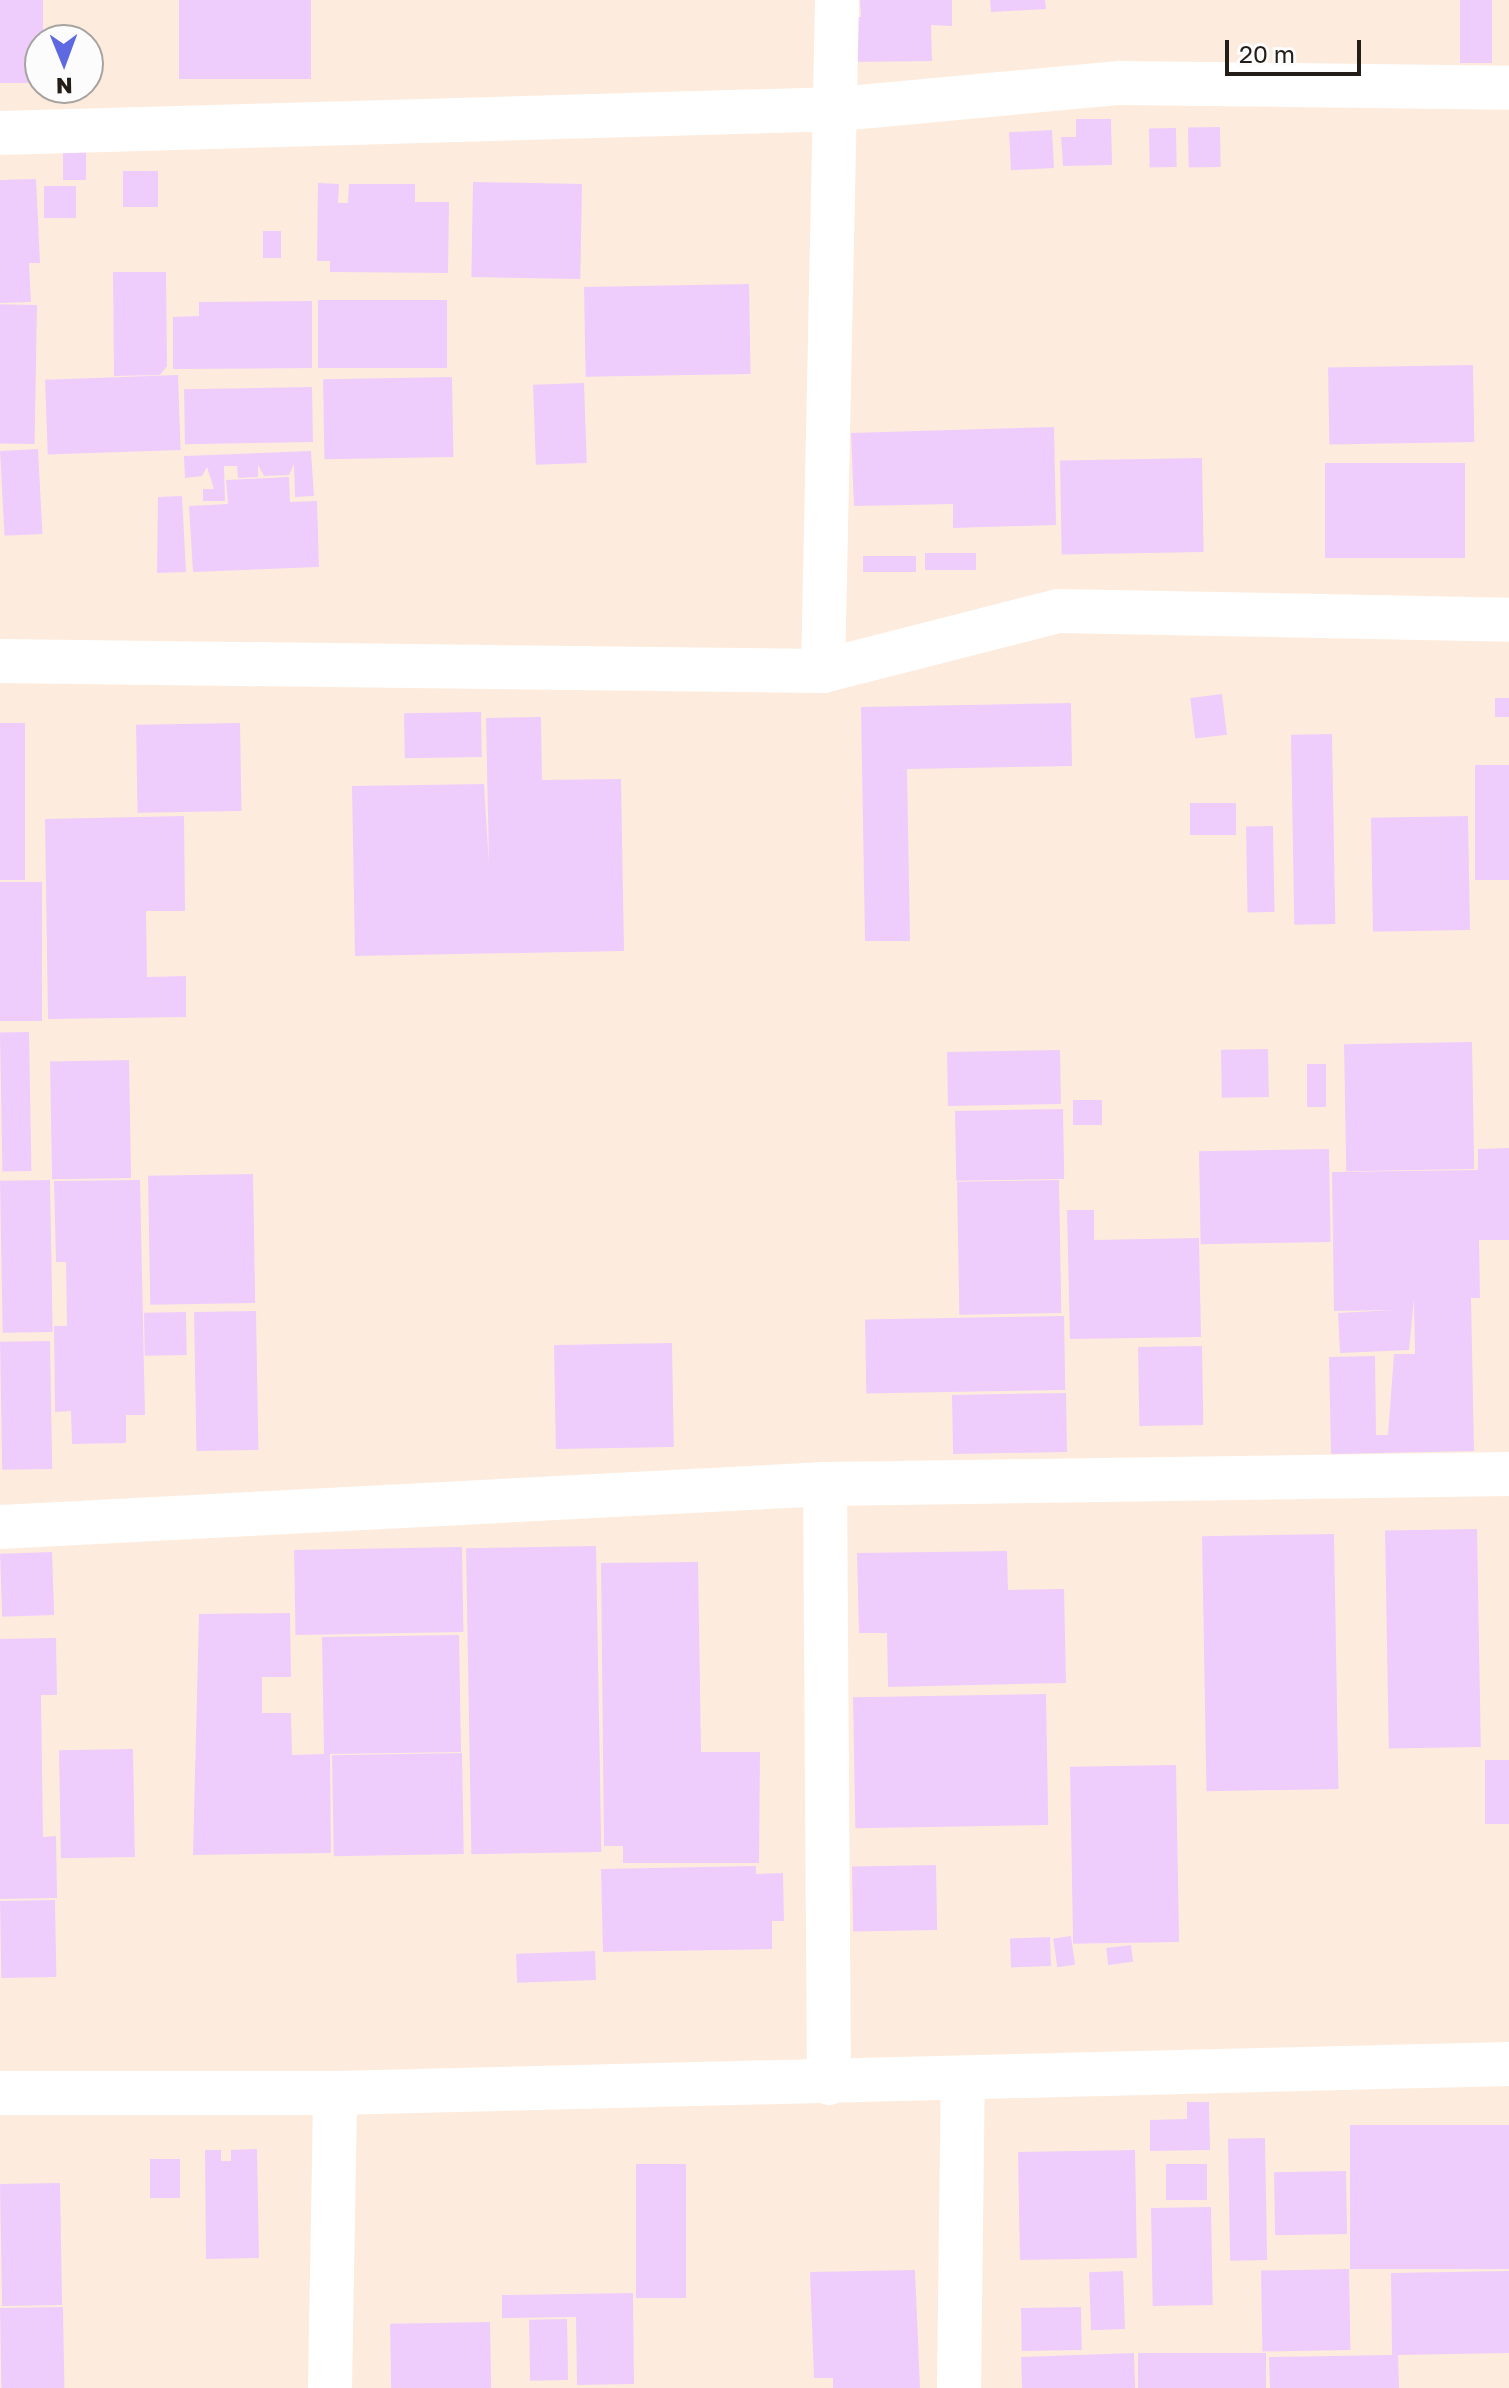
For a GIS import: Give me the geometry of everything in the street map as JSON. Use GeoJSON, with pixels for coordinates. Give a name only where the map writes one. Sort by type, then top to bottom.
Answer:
{"type":"FeatureCollection","features":[{"type":"Feature","properties":{"kind":"street"},"geometry":{"type":"LineString","coordinates":[[823,671],[838,109],[837,0]]}},
{"type":"Feature","properties":{"kind":"street"},"geometry":{"type":"LineString","coordinates":[[0,133],[838,109],[1120,83],[1509,88]]}},
{"type":"Feature","properties":{"kind":"street"},"geometry":{"type":"LineString","coordinates":[[0,661],[823,671],[1058,611],[1509,620]]}},
{"type":"Feature","properties":{"kind":"street"},"geometry":{"type":"LineString","coordinates":[[0,1527],[825,1484],[1509,1474]]}},
{"type":"Feature","properties":{"kind":"street"},"geometry":{"type":"LineString","coordinates":[[825,1484],[829,2083]]}},
{"type":"Feature","properties":{"kind":"street"},"geometry":{"type":"LineString","coordinates":[[0,2093],[335,2093],[1509,2064]]}},
{"type":"Feature","properties":{"kind":"street"},"geometry":{"type":"LineString","coordinates":[[959,2388],[963,2079]]}},
{"type":"Feature","properties":{"kind":"street"},"geometry":{"type":"LineString","coordinates":[[330,2388],[335,2093]]}},
{"type":"Feature","properties":{"kind":"building"},"geometry":{"type":"Polygon","coordinates":[[[0,0],[43,0],[43,24],[24,24],[24,83],[0,83],[0,0]]]}},
{"type":"Feature","properties":{"kind":"building"},"geometry":{"type":"Polygon","coordinates":[[[179,0],[311,0],[311,79],[179,79],[179,0]]]}},
{"type":"Feature","properties":{"kind":"building"},"geometry":{"type":"Polygon","coordinates":[[[860,0],[952,0],[952,26],[931,25],[932,61],[851,62],[850,17],[861,17],[860,0]]]}},
{"type":"Feature","properties":{"kind":"building"},"geometry":{"type":"Polygon","coordinates":[[[990,0],[1045,0],[1046,9],[991,12],[990,0]]]}},
{"type":"Feature","properties":{"kind":"building"},"geometry":{"type":"Polygon","coordinates":[[[1460,0],[1492,0],[1492,63],[1460,63],[1460,0]]]}},
{"type":"Feature","properties":{"kind":"building"},"geometry":{"type":"Polygon","coordinates":[[[1076,119],[1111,119],[1112,165],[1063,166],[1061,137],[1076,137],[1076,119]]]}},
{"type":"Feature","properties":{"kind":"building"},"geometry":{"type":"Polygon","coordinates":[[[1220,127],[1221,167],[1189,168],[1188,128],[1220,127]]]}},
{"type":"Feature","properties":{"kind":"building"},"geometry":{"type":"Polygon","coordinates":[[[1149,128],[1176,128],[1177,167],[1150,167],[1149,128]]]}},
{"type":"Feature","properties":{"kind":"building"},"geometry":{"type":"Polygon","coordinates":[[[1052,130],[1054,168],[1011,170],[1009,132],[1052,130]]]}},
{"type":"Feature","properties":{"kind":"building"},"geometry":{"type":"Polygon","coordinates":[[[63,140],[86,140],[86,180],[63,180],[63,140]]]}},
{"type":"Feature","properties":{"kind":"building"},"geometry":{"type":"Polygon","coordinates":[[[123,171],[158,171],[158,207],[123,207],[123,171]]]}},
{"type":"Feature","properties":{"kind":"building"},"geometry":{"type":"Polygon","coordinates":[[[36,179],[40,263],[29,263],[31,302],[0,303],[0,180],[36,179]]]}},
{"type":"Feature","properties":{"kind":"building"},"geometry":{"type":"Polygon","coordinates":[[[473,182],[582,184],[580,279],[471,277],[473,182]]]}},
{"type":"Feature","properties":{"kind":"building"},"geometry":{"type":"Polygon","coordinates":[[[318,183],[339,184],[338,203],[348,203],[349,184],[415,184],[415,202],[449,202],[448,273],[330,272],[330,261],[317,261],[318,183]]]}},
{"type":"Feature","properties":{"kind":"building"},"geometry":{"type":"Polygon","coordinates":[[[44,186],[76,186],[76,218],[44,218],[44,186]]]}},
{"type":"Feature","properties":{"kind":"building"},"geometry":{"type":"Polygon","coordinates":[[[263,231],[281,231],[281,258],[263,258],[263,231]]]}},
{"type":"Feature","properties":{"kind":"building"},"geometry":{"type":"Polygon","coordinates":[[[113,272],[166,272],[167,366],[160,375],[114,376],[113,272]]]}},
{"type":"Feature","properties":{"kind":"building"},"geometry":{"type":"Polygon","coordinates":[[[749,284],[751,374],[586,377],[584,287],[749,284]]]}},
{"type":"Feature","properties":{"kind":"building"},"geometry":{"type":"Polygon","coordinates":[[[318,300],[447,300],[447,368],[318,368],[318,300]]]}},
{"type":"Feature","properties":{"kind":"building"},"geometry":{"type":"Polygon","coordinates":[[[312,301],[312,368],[173,369],[173,317],[199,316],[199,302],[312,301]]]}},
{"type":"Feature","properties":{"kind":"building"},"geometry":{"type":"Polygon","coordinates":[[[0,304],[37,305],[35,444],[0,443],[0,304]]]}},
{"type":"Feature","properties":{"kind":"building"},"geometry":{"type":"Polygon","coordinates":[[[1473,365],[1474,442],[1329,445],[1328,368],[1473,365]]]}},
{"type":"Feature","properties":{"kind":"building"},"geometry":{"type":"Polygon","coordinates":[[[178,375],[181,450],[48,455],[45,380],[178,375]]]}},
{"type":"Feature","properties":{"kind":"building"},"geometry":{"type":"Polygon","coordinates":[[[452,377],[453,457],[324,459],[323,379],[452,377]]]}},
{"type":"Feature","properties":{"kind":"building"},"geometry":{"type":"Polygon","coordinates":[[[584,383],[587,463],[536,465],[533,385],[584,383]]]}},
{"type":"Feature","properties":{"kind":"building"},"geometry":{"type":"Polygon","coordinates":[[[312,387],[313,442],[185,444],[184,389],[312,387]]]}},
{"type":"Feature","properties":{"kind":"building"},"geometry":{"type":"Polygon","coordinates":[[[1054,427],[1056,525],[953,528],[953,504],[854,506],[851,433],[1054,427]]]}},
{"type":"Feature","properties":{"kind":"building"},"geometry":{"type":"Polygon","coordinates":[[[38,449],[42,534],[5,536],[0,451],[38,449]]]}},
{"type":"Feature","properties":{"kind":"building"},"geometry":{"type":"Polygon","coordinates":[[[311,451],[314,496],[295,497],[294,464],[289,475],[264,476],[258,465],[258,477],[238,478],[237,466],[224,466],[225,501],[203,501],[203,489],[214,489],[207,467],[202,476],[185,478],[184,456],[311,451]]]}},
{"type":"Feature","properties":{"kind":"building"},"geometry":{"type":"Polygon","coordinates":[[[1202,458],[1204,552],[1062,554],[1060,460],[1202,458]]]}},
{"type":"Feature","properties":{"kind":"building"},"geometry":{"type":"Polygon","coordinates":[[[1325,463],[1465,463],[1465,558],[1325,558],[1325,463]]]}},
{"type":"Feature","properties":{"kind":"building"},"geometry":{"type":"Polygon","coordinates":[[[289,477],[290,502],[317,501],[319,567],[193,572],[189,506],[228,504],[226,480],[289,477]]]}},
{"type":"Feature","properties":{"kind":"building"},"geometry":{"type":"Polygon","coordinates":[[[182,496],[186,572],[157,573],[158,497],[182,496]]]}},
{"type":"Feature","properties":{"kind":"building"},"geometry":{"type":"Polygon","coordinates":[[[925,553],[976,553],[976,570],[925,570],[925,553]]]}},
{"type":"Feature","properties":{"kind":"building"},"geometry":{"type":"Polygon","coordinates":[[[863,556],[916,556],[916,572],[863,572],[863,556]]]}},
{"type":"Feature","properties":{"kind":"building"},"geometry":{"type":"Polygon","coordinates":[[[1222,694],[1227,735],[1195,739],[1190,698],[1222,694]]]}},
{"type":"Feature","properties":{"kind":"building"},"geometry":{"type":"Polygon","coordinates":[[[1495,698],[1509,698],[1509,717],[1495,717],[1495,698]]]}},
{"type":"Feature","properties":{"kind":"building"},"geometry":{"type":"Polygon","coordinates":[[[1071,703],[1072,766],[907,769],[910,941],[865,941],[861,707],[1071,703]]]}},
{"type":"Feature","properties":{"kind":"building"},"geometry":{"type":"Polygon","coordinates":[[[481,712],[482,757],[405,758],[404,713],[481,712]]]}},
{"type":"Feature","properties":{"kind":"building"},"geometry":{"type":"Polygon","coordinates":[[[541,717],[542,780],[621,779],[624,951],[355,956],[352,786],[484,784],[489,865],[486,718],[541,717]]]}},
{"type":"Feature","properties":{"kind":"building"},"geometry":{"type":"Polygon","coordinates":[[[0,723],[25,723],[25,880],[0,880],[0,723]]]}},
{"type":"Feature","properties":{"kind":"building"},"geometry":{"type":"Polygon","coordinates":[[[240,723],[242,811],[138,813],[136,725],[240,723]]]}},
{"type":"Feature","properties":{"kind":"building"},"geometry":{"type":"Polygon","coordinates":[[[1332,734],[1335,924],[1294,925],[1291,735],[1332,734]]]}},
{"type":"Feature","properties":{"kind":"building"},"geometry":{"type":"Polygon","coordinates":[[[1475,765],[1509,765],[1509,880],[1475,880],[1475,765]]]}},
{"type":"Feature","properties":{"kind":"building"},"geometry":{"type":"Polygon","coordinates":[[[1190,803],[1236,803],[1236,835],[1190,835],[1190,803]]]}},
{"type":"Feature","properties":{"kind":"building"},"geometry":{"type":"Polygon","coordinates":[[[184,816],[185,911],[146,911],[147,977],[186,976],[186,1017],[48,1019],[45,819],[184,816]]]}},
{"type":"Feature","properties":{"kind":"building"},"geometry":{"type":"Polygon","coordinates":[[[1468,816],[1470,930],[1373,932],[1371,818],[1468,816]]]}},
{"type":"Feature","properties":{"kind":"building"},"geometry":{"type":"Polygon","coordinates":[[[1246,826],[1273,826],[1275,912],[1248,912],[1246,826]]]}},
{"type":"Feature","properties":{"kind":"building"},"geometry":{"type":"Polygon","coordinates":[[[0,882],[42,882],[42,1021],[0,1021],[0,882]]]}},
{"type":"Feature","properties":{"kind":"building"},"geometry":{"type":"Polygon","coordinates":[[[29,1032],[31,1171],[2,1171],[0,1033],[29,1032]]]}},
{"type":"Feature","properties":{"kind":"building"},"geometry":{"type":"Polygon","coordinates":[[[1472,1042],[1474,1169],[1346,1171],[1344,1044],[1472,1042]]]}},
{"type":"Feature","properties":{"kind":"building"},"geometry":{"type":"Polygon","coordinates":[[[1268,1049],[1269,1097],[1222,1098],[1221,1050],[1268,1049]]]}},
{"type":"Feature","properties":{"kind":"building"},"geometry":{"type":"Polygon","coordinates":[[[1060,1050],[1061,1104],[948,1106],[947,1052],[1060,1050]]]}},
{"type":"Feature","properties":{"kind":"building"},"geometry":{"type":"Polygon","coordinates":[[[129,1060],[131,1178],[52,1179],[50,1061],[129,1060]]]}},
{"type":"Feature","properties":{"kind":"building"},"geometry":{"type":"Polygon","coordinates":[[[1307,1064],[1326,1064],[1326,1107],[1307,1107],[1307,1064]]]}},
{"type":"Feature","properties":{"kind":"building"},"geometry":{"type":"Polygon","coordinates":[[[1073,1100],[1102,1100],[1102,1125],[1073,1125],[1073,1100]]]}},
{"type":"Feature","properties":{"kind":"building"},"geometry":{"type":"Polygon","coordinates":[[[1063,1109],[1064,1179],[956,1181],[955,1111],[1063,1109]]]}},
{"type":"Feature","properties":{"kind":"building"},"geometry":{"type":"Polygon","coordinates":[[[1509,1148],[1509,1240],[1479,1240],[1480,1298],[1471,1298],[1474,1451],[1331,1454],[1329,1357],[1375,1356],[1376,1435],[1388,1435],[1394,1354],[1415,1354],[1414,1299],[1409,1350],[1340,1353],[1338,1313],[1395,1310],[1334,1311],[1332,1172],[1478,1170],[1478,1149],[1509,1148]]]}},
{"type":"Feature","properties":{"kind":"building"},"geometry":{"type":"Polygon","coordinates":[[[1329,1149],[1331,1242],[1201,1244],[1199,1151],[1329,1149]]]}},
{"type":"Feature","properties":{"kind":"building"},"geometry":{"type":"Polygon","coordinates":[[[253,1174],[255,1303],[150,1305],[148,1176],[253,1174]]]}},
{"type":"Feature","properties":{"kind":"building"},"geometry":{"type":"Polygon","coordinates":[[[50,1180],[53,1332],[3,1333],[0,1181],[50,1180]]]}},
{"type":"Feature","properties":{"kind":"building"},"geometry":{"type":"Polygon","coordinates":[[[140,1180],[145,1415],[126,1415],[126,1443],[72,1444],[71,1411],[55,1412],[54,1326],[67,1326],[66,1262],[56,1262],[54,1181],[140,1180]]]}},
{"type":"Feature","properties":{"kind":"building"},"geometry":{"type":"Polygon","coordinates":[[[1059,1180],[1061,1313],[959,1315],[957,1182],[1059,1180]]]}},
{"type":"Feature","properties":{"kind":"building"},"geometry":{"type":"Polygon","coordinates":[[[1067,1210],[1094,1210],[1094,1240],[1199,1238],[1201,1337],[1070,1339],[1067,1210]]]}},
{"type":"Feature","properties":{"kind":"building"},"geometry":{"type":"Polygon","coordinates":[[[256,1311],[258,1450],[196,1451],[194,1312],[256,1311]]]}},
{"type":"Feature","properties":{"kind":"building"},"geometry":{"type":"Polygon","coordinates":[[[186,1312],[187,1355],[145,1356],[144,1313],[186,1312]]]}},
{"type":"Feature","properties":{"kind":"building"},"geometry":{"type":"Polygon","coordinates":[[[1064,1316],[1065,1390],[866,1393],[865,1319],[1064,1316]]]}},
{"type":"Feature","properties":{"kind":"building"},"geometry":{"type":"Polygon","coordinates":[[[50,1341],[52,1469],[2,1470],[0,1342],[50,1341]]]}},
{"type":"Feature","properties":{"kind":"building"},"geometry":{"type":"Polygon","coordinates":[[[672,1343],[674,1447],[556,1449],[554,1345],[672,1343]]]}},
{"type":"Feature","properties":{"kind":"building"},"geometry":{"type":"Polygon","coordinates":[[[1202,1346],[1203,1425],[1139,1426],[1138,1347],[1202,1346]]]}},
{"type":"Feature","properties":{"kind":"building"},"geometry":{"type":"Polygon","coordinates":[[[1066,1393],[1067,1452],[953,1454],[952,1395],[1066,1393]]]}},
{"type":"Feature","properties":{"kind":"building"},"geometry":{"type":"Polygon","coordinates":[[[1477,1529],[1481,1747],[1389,1749],[1385,1531],[1477,1529]]]}},
{"type":"Feature","properties":{"kind":"building"},"geometry":{"type":"Polygon","coordinates":[[[1334,1534],[1338,1789],[1206,1791],[1202,1536],[1334,1534]]]}},
{"type":"Feature","properties":{"kind":"building"},"geometry":{"type":"Polygon","coordinates":[[[596,1546],[601,1852],[471,1854],[466,1548],[596,1546]]]}},
{"type":"Feature","properties":{"kind":"building"},"geometry":{"type":"Polygon","coordinates":[[[462,1547],[463,1632],[296,1635],[294,1550],[462,1547]]]}},
{"type":"Feature","properties":{"kind":"building"},"geometry":{"type":"Polygon","coordinates":[[[1007,1551],[1008,1590],[1064,1589],[1066,1683],[888,1687],[887,1633],[859,1633],[857,1553],[1007,1551]]]}},
{"type":"Feature","properties":{"kind":"building"},"geometry":{"type":"Polygon","coordinates":[[[52,1552],[54,1615],[2,1617],[0,1554],[52,1552]]]}},
{"type":"Feature","properties":{"kind":"building"},"geometry":{"type":"Polygon","coordinates":[[[698,1562],[701,1752],[760,1752],[759,1863],[623,1863],[623,1846],[604,1846],[601,1563],[698,1562]]]}},
{"type":"Feature","properties":{"kind":"building"},"geometry":{"type":"Polygon","coordinates":[[[290,1613],[291,1677],[262,1677],[262,1713],[291,1713],[292,1755],[324,1754],[322,1637],[459,1635],[461,1752],[330,1754],[331,1853],[193,1855],[199,1614],[290,1613]]]}},
{"type":"Feature","properties":{"kind":"building"},"geometry":{"type":"Polygon","coordinates":[[[56,1638],[57,1695],[41,1695],[43,1837],[56,1836],[57,1898],[0,1899],[0,1639],[56,1638]]]}},
{"type":"Feature","properties":{"kind":"building"},"geometry":{"type":"Polygon","coordinates":[[[1046,1694],[1048,1825],[855,1828],[853,1697],[1046,1694]]]}},
{"type":"Feature","properties":{"kind":"building"},"geometry":{"type":"Polygon","coordinates":[[[133,1749],[135,1857],[61,1858],[59,1750],[133,1749]]]}},
{"type":"Feature","properties":{"kind":"building"},"geometry":{"type":"Polygon","coordinates":[[[462,1753],[464,1854],[334,1856],[332,1755],[462,1753]]]}},
{"type":"Feature","properties":{"kind":"building"},"geometry":{"type":"Polygon","coordinates":[[[1485,1760],[1509,1760],[1509,1824],[1485,1824],[1485,1760]]]}},
{"type":"Feature","properties":{"kind":"building"},"geometry":{"type":"Polygon","coordinates":[[[1176,1765],[1179,1942],[1073,1944],[1070,1767],[1176,1765]]]}},
{"type":"Feature","properties":{"kind":"building"},"geometry":{"type":"Polygon","coordinates":[[[936,1865],[937,1930],[853,1931],[852,1866],[936,1865]]]}},
{"type":"Feature","properties":{"kind":"building"},"geometry":{"type":"Polygon","coordinates":[[[756,1866],[756,1874],[783,1873],[784,1921],[772,1921],[772,1949],[603,1952],[601,1869],[756,1866]]]}},
{"type":"Feature","properties":{"kind":"building"},"geometry":{"type":"Polygon","coordinates":[[[55,1900],[56,1977],[1,1978],[0,1901],[55,1900]]]}},
{"type":"Feature","properties":{"kind":"building"},"geometry":{"type":"Polygon","coordinates":[[[1071,1936],[1075,1965],[1057,1967],[1053,1939],[1071,1936]]]}},
{"type":"Feature","properties":{"kind":"building"},"geometry":{"type":"Polygon","coordinates":[[[1050,1937],[1051,1966],[1011,1967],[1010,1938],[1050,1937]]]}},
{"type":"Feature","properties":{"kind":"building"},"geometry":{"type":"Polygon","coordinates":[[[1131,1945],[1133,1962],[1108,1965],[1106,1948],[1131,1945]]]}},
{"type":"Feature","properties":{"kind":"building"},"geometry":{"type":"Polygon","coordinates":[[[595,1951],[596,1980],[517,1983],[516,1954],[595,1951]]]}},
{"type":"Feature","properties":{"kind":"building"},"geometry":{"type":"Polygon","coordinates":[[[1187,2102],[1209,2102],[1210,2150],[1150,2151],[1150,2120],[1187,2119],[1187,2102]]]}},
{"type":"Feature","properties":{"kind":"building"},"geometry":{"type":"Polygon","coordinates":[[[1350,2125],[1509,2125],[1509,2269],[1350,2269],[1350,2125]]]}},
{"type":"Feature","properties":{"kind":"building"},"geometry":{"type":"Polygon","coordinates":[[[1265,2138],[1267,2260],[1230,2261],[1228,2139],[1265,2138]]]}},
{"type":"Feature","properties":{"kind":"building"},"geometry":{"type":"Polygon","coordinates":[[[257,2149],[259,2258],[206,2259],[205,2150],[221,2150],[221,2161],[231,2161],[231,2150],[257,2149]]]}},
{"type":"Feature","properties":{"kind":"building"},"geometry":{"type":"Polygon","coordinates":[[[1135,2150],[1137,2258],[1020,2260],[1018,2152],[1135,2150]]]}},
{"type":"Feature","properties":{"kind":"building"},"geometry":{"type":"Polygon","coordinates":[[[150,2159],[180,2159],[180,2198],[150,2198],[150,2159]]]}},
{"type":"Feature","properties":{"kind":"building"},"geometry":{"type":"Polygon","coordinates":[[[636,2164],[686,2164],[686,2298],[636,2298],[636,2164]]]}},
{"type":"Feature","properties":{"kind":"building"},"geometry":{"type":"Polygon","coordinates":[[[1166,2164],[1207,2164],[1207,2200],[1166,2200],[1166,2164]]]}},
{"type":"Feature","properties":{"kind":"building"},"geometry":{"type":"Polygon","coordinates":[[[1346,2171],[1347,2234],[1275,2235],[1274,2172],[1346,2171]]]}},
{"type":"Feature","properties":{"kind":"building"},"geometry":{"type":"Polygon","coordinates":[[[60,2183],[62,2305],[2,2306],[0,2184],[60,2183]]]}},
{"type":"Feature","properties":{"kind":"building"},"geometry":{"type":"Polygon","coordinates":[[[1211,2207],[1213,2305],[1153,2306],[1151,2208],[1211,2207]]]}},
{"type":"Feature","properties":{"kind":"building"},"geometry":{"type":"Polygon","coordinates":[[[1349,2269],[1350,2350],[1262,2352],[1261,2271],[1349,2269]]]}},
{"type":"Feature","properties":{"kind":"building"},"geometry":{"type":"Polygon","coordinates":[[[915,2270],[920,2388],[833,2388],[833,2378],[814,2378],[810,2272],[915,2270]]]}},
{"type":"Feature","properties":{"kind":"building"},"geometry":{"type":"Polygon","coordinates":[[[1123,2271],[1125,2329],[1091,2330],[1089,2272],[1123,2271]]]}},
{"type":"Feature","properties":{"kind":"building"},"geometry":{"type":"Polygon","coordinates":[[[1509,2271],[1509,2353],[1398,2355],[1399,2388],[1270,2388],[1269,2357],[1392,2355],[1391,2273],[1509,2271]]]}},
{"type":"Feature","properties":{"kind":"building"},"geometry":{"type":"Polygon","coordinates":[[[633,2293],[634,2384],[577,2385],[576,2317],[502,2318],[502,2295],[633,2293]]]}},
{"type":"Feature","properties":{"kind":"building"},"geometry":{"type":"Polygon","coordinates":[[[63,2307],[64,2388],[1,2388],[0,2308],[63,2307]]]}},
{"type":"Feature","properties":{"kind":"building"},"geometry":{"type":"Polygon","coordinates":[[[1081,2307],[1082,2350],[1022,2351],[1021,2308],[1081,2307]]]}},
{"type":"Feature","properties":{"kind":"building"},"geometry":{"type":"Polygon","coordinates":[[[567,2319],[568,2380],[530,2381],[529,2320],[567,2319]]]}},
{"type":"Feature","properties":{"kind":"building"},"geometry":{"type":"Polygon","coordinates":[[[490,2322],[491,2388],[391,2388],[390,2324],[490,2322]]]}},
{"type":"Feature","properties":{"kind":"building"},"geometry":{"type":"Polygon","coordinates":[[[1134,2353],[1135,2388],[1022,2388],[1021,2357],[1134,2353]]]}},
{"type":"Feature","properties":{"kind":"building"},"geometry":{"type":"Polygon","coordinates":[[[1138,2353],[1266,2353],[1266,2388],[1138,2388],[1138,2353]]]}}]}
